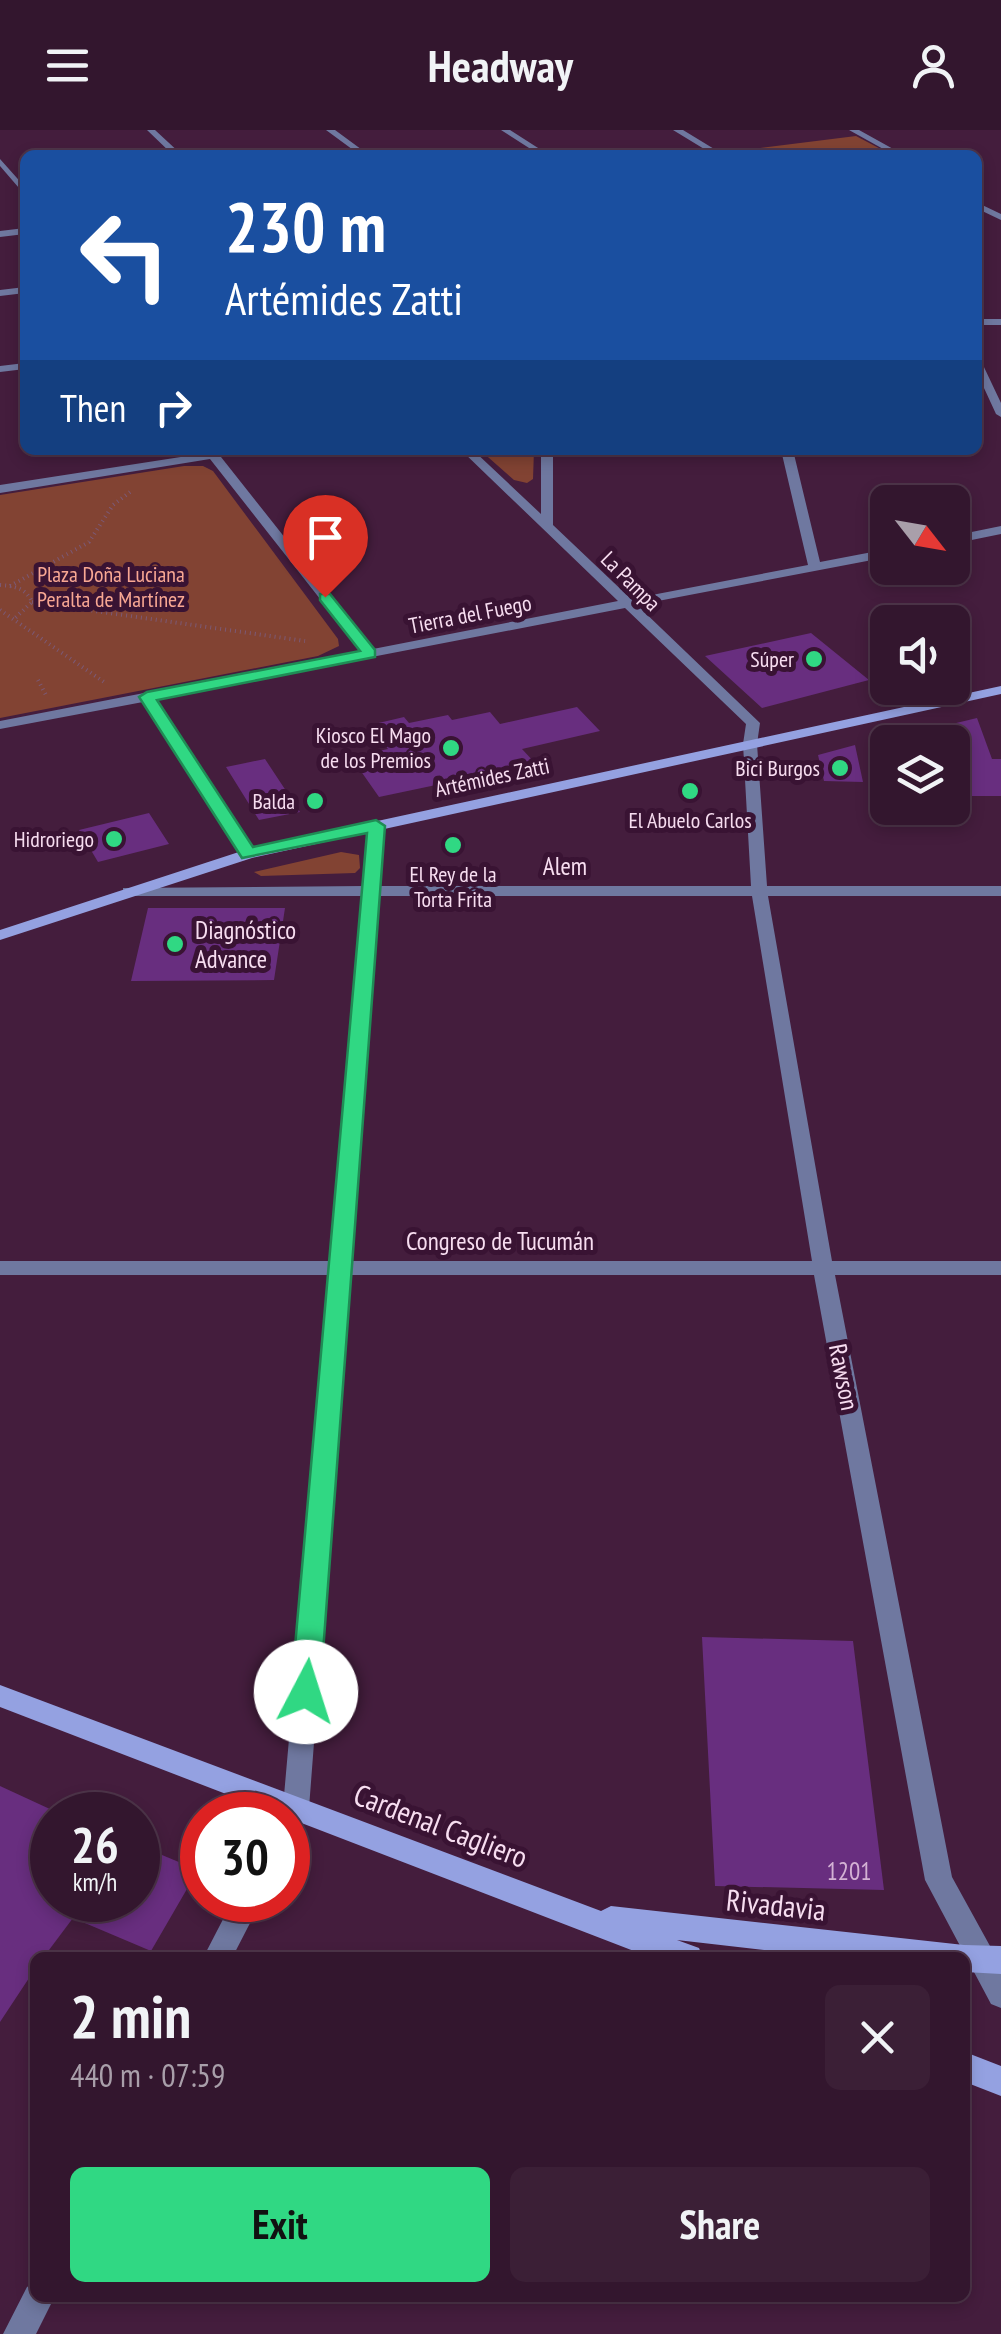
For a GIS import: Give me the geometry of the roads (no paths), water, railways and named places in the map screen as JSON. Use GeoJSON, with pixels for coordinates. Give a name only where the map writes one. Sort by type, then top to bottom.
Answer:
{"type":"FeatureCollection","features":[{"type":"Feature","properties":{"kind":"main road","name":"Artémides Zatti"},"geometry":{"type":"LineString","coordinates":[[0,935],[248,854],[1001,690]]}},
{"type":"Feature","properties":{"kind":"main road","name":"Cardenal Cagliero"},"geometry":{"type":"LineString","coordinates":[[0,1696],[234,1792]]}},
{"type":"Feature","properties":{"kind":"main road","name":"Cardenal Cagliero"},"geometry":{"type":"LineString","coordinates":[[310,1822],[584,1916],[673,1952]]}},
{"type":"Feature","properties":{"kind":"main road","name":"Rivadavia"},"geometry":{"type":"LineString","coordinates":[[584,1916],[914,1952]]}},
{"type":"Feature","properties":{"kind":"main road"},"geometry":{"type":"LineString","coordinates":[[970,2069],[1001,2081]]}},
{"type":"Feature","properties":{"kind":"street"},"geometry":{"type":"LineString","coordinates":[[150,130],[172,150]]}},
{"type":"Feature","properties":{"kind":"street"},"geometry":{"type":"LineString","coordinates":[[330,130],[358,150]]}},
{"type":"Feature","properties":{"kind":"street"},"geometry":{"type":"LineString","coordinates":[[505,130],[537,150]]}},
{"type":"Feature","properties":{"kind":"street"},"geometry":{"type":"LineString","coordinates":[[676,130],[711,150]]}},
{"type":"Feature","properties":{"kind":"street"},"geometry":{"type":"LineString","coordinates":[[853,130],[891,150]]}},
{"type":"Feature","properties":{"kind":"street"},"geometry":{"type":"LineString","coordinates":[[0,162],[20,186]]}},
{"type":"Feature","properties":{"kind":"street"},"geometry":{"type":"LineString","coordinates":[[982,374],[1001,414]]}},
{"type":"Feature","properties":{"kind":"street"},"geometry":{"type":"LineString","coordinates":[[0,489],[213,455],[370,654]]}},
{"type":"Feature","properties":{"kind":"street","name":"La Pampa"},"geometry":{"type":"LineString","coordinates":[[473,455],[753,724],[750,744]]}},
{"type":"Feature","properties":{"kind":"street"},"geometry":{"type":"LineString","coordinates":[[546,524],[547,455]]}},
{"type":"Feature","properties":{"kind":"street"},"geometry":{"type":"LineString","coordinates":[[788,455],[815,567]]}},
{"type":"Feature","properties":{"kind":"street"},"geometry":{"type":"LineString","coordinates":[[970,536],[1001,530]]}},
{"type":"Feature","properties":{"kind":"street","name":"Tierra del Fuego"},"geometry":{"type":"LineString","coordinates":[[0,725],[870,556]]}},
{"type":"Feature","properties":{"kind":"street"},"geometry":{"type":"LineString","coordinates":[[147,697],[248,854]]}},
{"type":"Feature","properties":{"kind":"street","name":"Rawson"},"geometry":{"type":"LineString","coordinates":[[750,744],[759,891],[824,1268],[939,1880],[978,1959],[1001,1994]]}},
{"type":"Feature","properties":{"kind":"street"},"geometry":{"type":"LineString","coordinates":[[294,1792],[376,826]]}},
{"type":"Feature","properties":{"kind":"street","name":"Alem"},"geometry":{"type":"LineString","coordinates":[[128,891],[1001,891]]}},
{"type":"Feature","properties":{"kind":"street","name":"Congreso de Tucumán"},"geometry":{"type":"LineString","coordinates":[[0,1268],[1001,1268]]}},
{"type":"Feature","properties":{"kind":"street"},"geometry":{"type":"LineString","coordinates":[[220,1952],[236,1922]]}},
{"type":"Feature","properties":{"kind":"street"},"geometry":{"type":"LineString","coordinates":[[19,2334],[36,2302]]}},
{"type":"Feature","properties":{"kind":"place","name":"Súper"},"geometry":{"type":"Point","coordinates":[814,659]}},
{"type":"Feature","properties":{"kind":"place","name":"Kiosco El Mago de los Premios"},"geometry":{"type":"Point","coordinates":[451,748]}},
{"type":"Feature","properties":{"kind":"place","name":"Bici Burgos"},"geometry":{"type":"Point","coordinates":[840,768]}},
{"type":"Feature","properties":{"kind":"place","name":"El Abuelo Carlos"},"geometry":{"type":"Point","coordinates":[690,791]}},
{"type":"Feature","properties":{"kind":"place","name":"Balda"},"geometry":{"type":"Point","coordinates":[315,801]}},
{"type":"Feature","properties":{"kind":"place","name":"Hidroriego"},"geometry":{"type":"Point","coordinates":[114,839]}},
{"type":"Feature","properties":{"kind":"place","name":"El Rey de la Torta Frita"},"geometry":{"type":"Point","coordinates":[453,845]}},
{"type":"Feature","properties":{"kind":"place","name":"Diagnóstico Advance"},"geometry":{"type":"Point","coordinates":[175,944]}},
{"type":"Feature","properties":{"kind":"park label","name":"Plaza Doña Luciana Peralta de Martínez"},"geometry":{"type":"Point","coordinates":[111,586]}}]}
